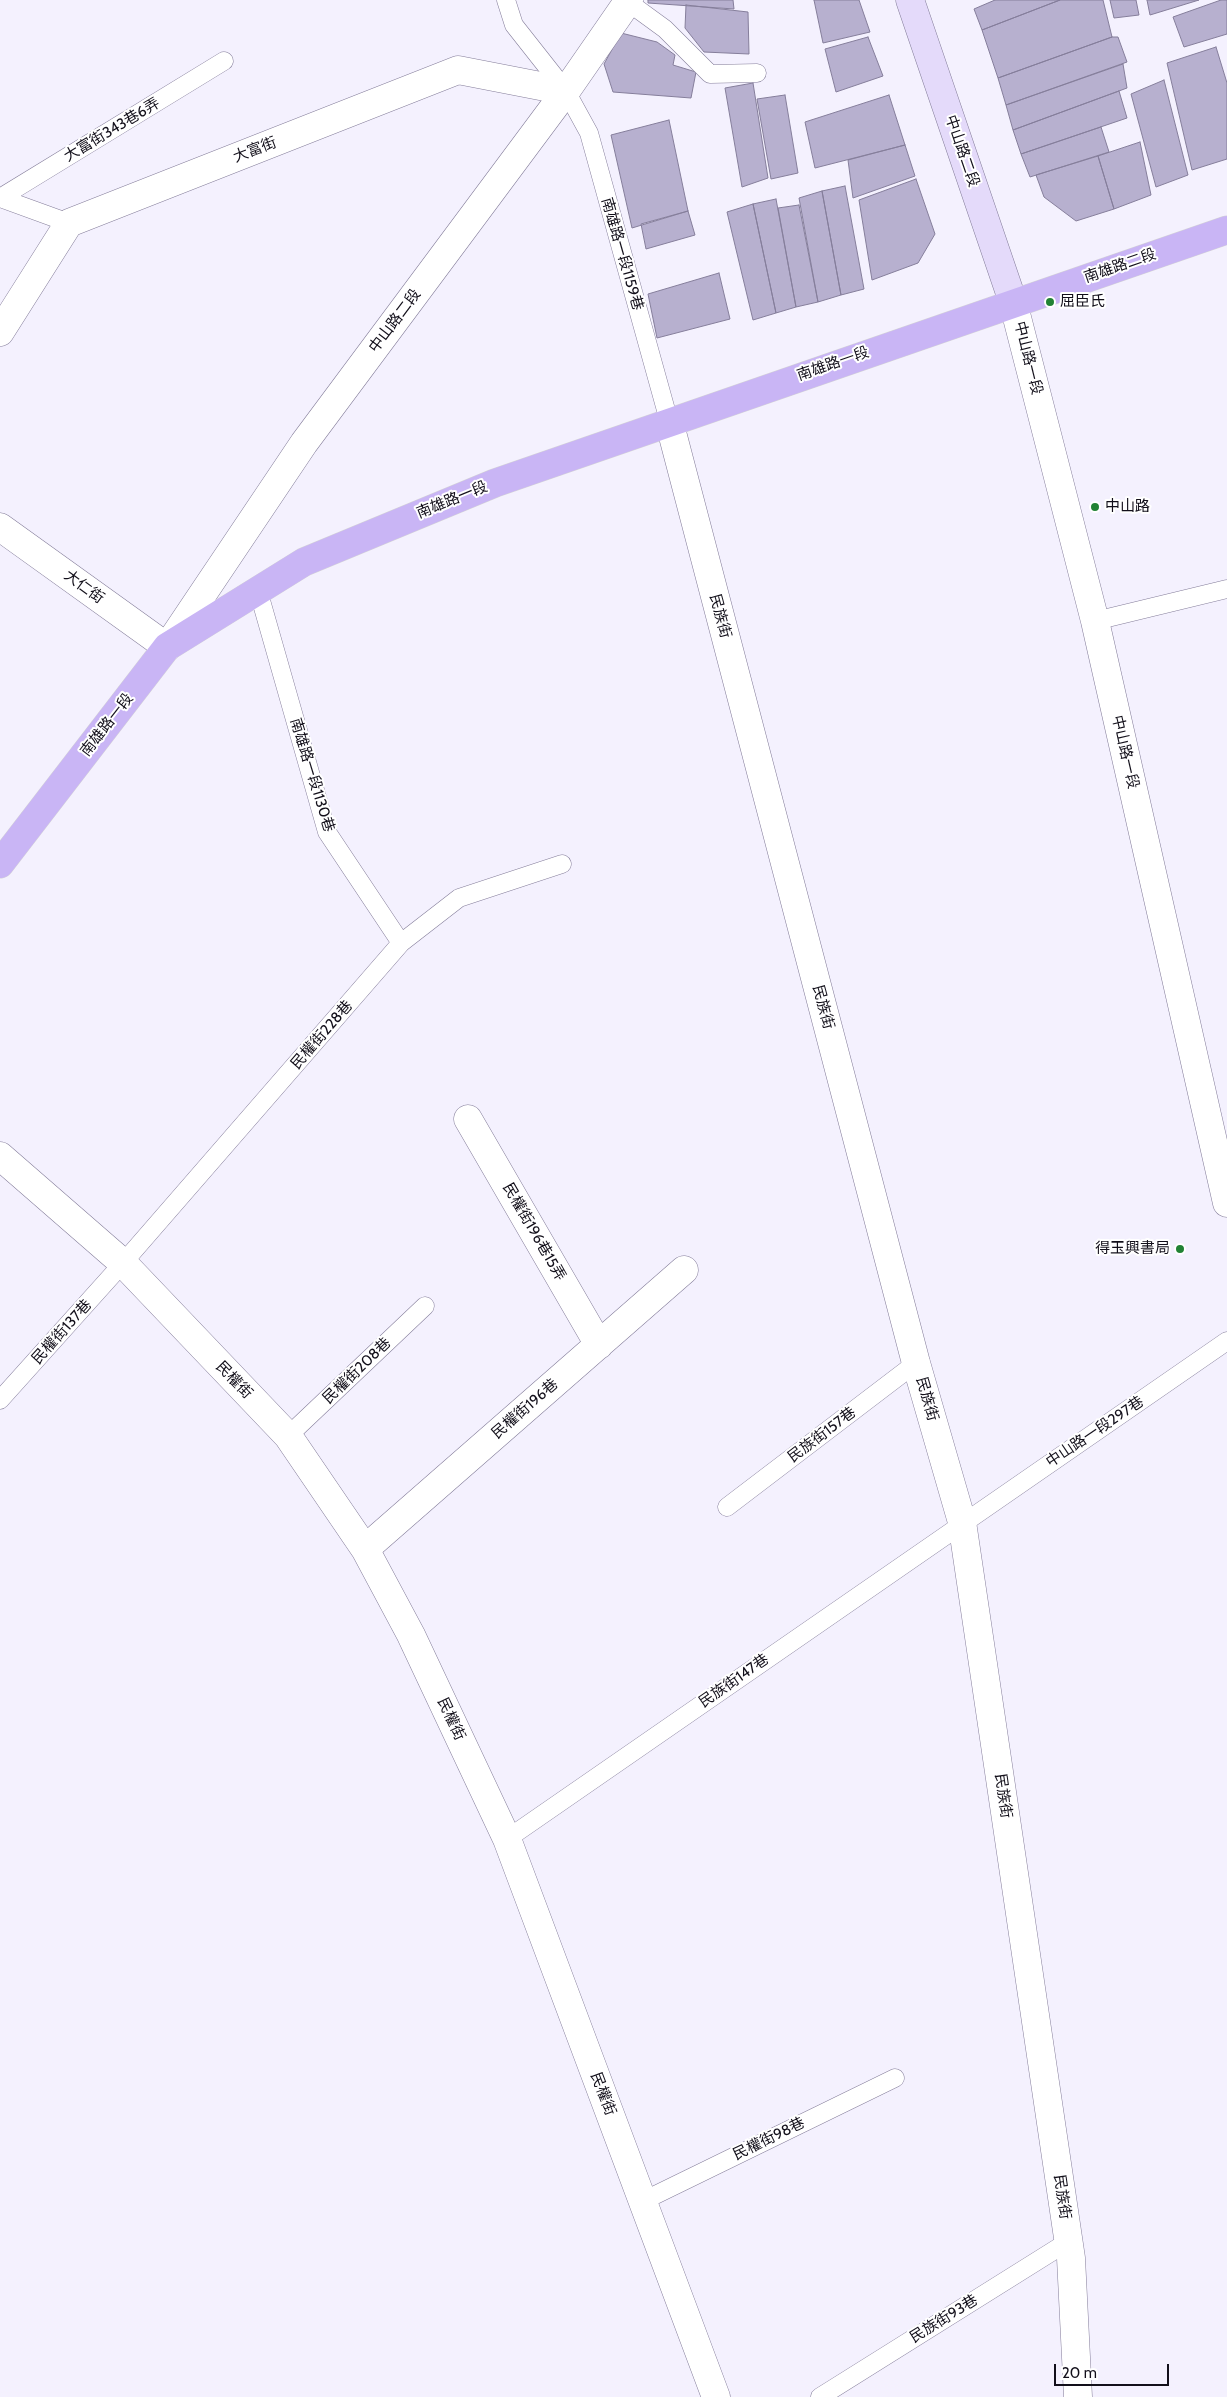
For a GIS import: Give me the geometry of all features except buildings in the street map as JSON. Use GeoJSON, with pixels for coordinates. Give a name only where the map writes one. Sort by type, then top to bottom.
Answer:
{"type":"FeatureCollection","features":[{"type":"Feature","properties":{"kind":"main road","name":"中山路二段"},"geometry":{"type":"LineString","coordinates":[[910,0],[1013,302]]}},
{"type":"Feature","properties":{"kind":"main road","name":"南雄路二段"},"geometry":{"type":"LineString","coordinates":[[1013,302],[1227,230]]}},
{"type":"Feature","properties":{"kind":"main road","name":"南雄路一段"},"geometry":{"type":"LineString","coordinates":[[0,864],[167,647],[304,562],[495,482],[1013,302]]}},
{"type":"Feature","properties":{"kind":"street","name":"中山路二段"},"geometry":{"type":"LineString","coordinates":[[167,647],[304,443],[566,91],[629,1]]}},
{"type":"Feature","properties":{"kind":"street","name":"大富街"},"geometry":{"type":"LineString","coordinates":[[69,222],[458,70],[566,91]]}},
{"type":"Feature","properties":{"kind":"street"},"geometry":{"type":"LineString","coordinates":[[0,332],[69,222]]}},
{"type":"Feature","properties":{"kind":"street","name":"中山路一段"},"geometry":{"type":"LineString","coordinates":[[1013,302],[1095,621],[1227,1203]]}},
{"type":"Feature","properties":{"kind":"street","name":"民族街"},"geometry":{"type":"LineString","coordinates":[[669,421],[916,1363],[962,1522],[1071,2258],[1078,2397]]}},
{"type":"Feature","properties":{"kind":"street","name":"大仁街"},"geometry":{"type":"LineString","coordinates":[[0,527],[167,647]]}},
{"type":"Feature","properties":{"kind":"street","name":"民權街196巷15弄"},"geometry":{"type":"LineString","coordinates":[[468,1119],[599,1345]]}},
{"type":"Feature","properties":{"kind":"street","name":"民權街"},"geometry":{"type":"LineString","coordinates":[[0,1156],[123,1263],[288,1436],[365,1549],[411,1635],[507,1839],[716,2397]]}},
{"type":"Feature","properties":{"kind":"street","name":"民權街196巷"},"geometry":{"type":"LineString","coordinates":[[365,1549],[684,1270]]}},
{"type":"Feature","properties":{"kind":"lane","name":"南雄路一段1159巷"},"geometry":{"type":"LineString","coordinates":[[506,0],[514,25],[566,91],[589,133],[669,421]]}},
{"type":"Feature","properties":{"kind":"lane"},"geometry":{"type":"LineString","coordinates":[[629,1],[665,29],[710,74],[756,73]]}},
{"type":"Feature","properties":{"kind":"lane","name":"大富街343巷6弄"},"geometry":{"type":"LineString","coordinates":[[0,198],[224,61]]}},
{"type":"Feature","properties":{"kind":"lane"},"geometry":{"type":"LineString","coordinates":[[0,198],[69,222]]}},
{"type":"Feature","properties":{"kind":"lane","name":"南雄路一段1130巷"},"geometry":{"type":"LineString","coordinates":[[258,590],[327,832],[402,943]]}},
{"type":"Feature","properties":{"kind":"lane"},"geometry":{"type":"LineString","coordinates":[[1095,621],[1227,590]]}},
{"type":"Feature","properties":{"kind":"lane","name":"民權街228巷"},"geometry":{"type":"LineString","coordinates":[[123,1263],[402,943],[459,898],[562,864]]}},
{"type":"Feature","properties":{"kind":"lane","name":"民權街137巷"},"geometry":{"type":"LineString","coordinates":[[0,1400],[123,1263]]}},
{"type":"Feature","properties":{"kind":"lane","name":"民權街208巷"},"geometry":{"type":"LineString","coordinates":[[288,1436],[425,1306]]}},
{"type":"Feature","properties":{"kind":"lane","name":"中山路一段297巷"},"geometry":{"type":"LineString","coordinates":[[962,1522],[1227,1341]]}},
{"type":"Feature","properties":{"kind":"lane","name":"民族街157巷"},"geometry":{"type":"LineString","coordinates":[[727,1507],[916,1363]]}},
{"type":"Feature","properties":{"kind":"lane","name":"民族街147巷"},"geometry":{"type":"LineString","coordinates":[[507,1839],[962,1522]]}},
{"type":"Feature","properties":{"kind":"lane","name":"民權街98巷"},"geometry":{"type":"LineString","coordinates":[[643,2201],[895,2078]]}},
{"type":"Feature","properties":{"kind":"lane","name":"民族街93巷"},"geometry":{"type":"LineString","coordinates":[[820,2397],[1068,2241]]}},
{"type":"Feature","properties":{"kind":"place","name":"屈臣氏"},"geometry":{"type":"Point","coordinates":[1050,302]}},
{"type":"Feature","properties":{"kind":"place","name":"中山路"},"geometry":{"type":"Point","coordinates":[1095,507]}},
{"type":"Feature","properties":{"kind":"place","name":"得玉興書局"},"geometry":{"type":"Point","coordinates":[1180,1249]}}]}
